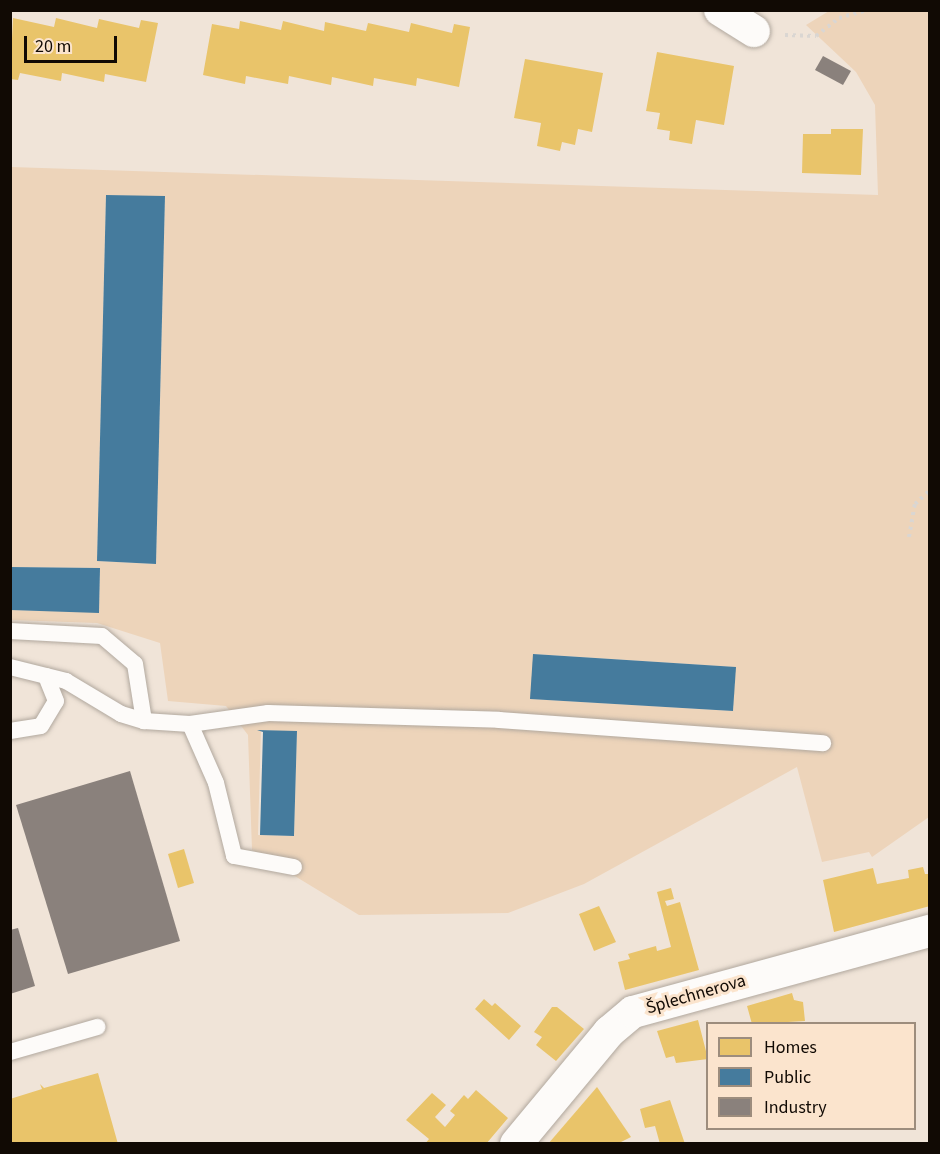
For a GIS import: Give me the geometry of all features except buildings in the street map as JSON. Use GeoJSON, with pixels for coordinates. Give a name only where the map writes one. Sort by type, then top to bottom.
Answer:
{"type":"FeatureCollection","features":[{"type":"Feature","properties":{"kind":"street"},"geometry":{"type":"LineString","coordinates":[[720,10],[754,31]]}},
{"type":"Feature","properties":{"kind":"street","name":"Šplechnerova"},"geometry":{"type":"LineString","coordinates":[[516,1143],[609,1032],[633,1012],[930,931]]}},
{"type":"Feature","properties":{"kind":"lane"},"geometry":{"type":"LineString","coordinates":[[10,631],[102,636],[135,664],[144,721]]}},
{"type":"Feature","properties":{"kind":"lane"},"geometry":{"type":"LineString","coordinates":[[10,667],[66,681],[121,714],[144,721],[190,724],[268,713],[499,720],[823,743]]}},
{"type":"Feature","properties":{"kind":"lane"},"geometry":{"type":"LineString","coordinates":[[10,731],[41,726],[56,701],[46,676]]}},
{"type":"Feature","properties":{"kind":"lane"},"geometry":{"type":"LineString","coordinates":[[190,724],[216,783],[234,856],[294,867]]}},
{"type":"Feature","properties":{"kind":"lane"},"geometry":{"type":"LineString","coordinates":[[10,1052],[97,1027]]}},
{"type":"Feature","properties":{"kind":"path"},"geometry":{"type":"LineString","coordinates":[[754,31],[816,36],[839,18],[867,10]]}},
{"type":"Feature","properties":{"kind":"path"},"geometry":{"type":"LineString","coordinates":[[909,537],[915,504],[930,490]]}},
{"type":"Feature","properties":{"kind":"shaded area"},"geometry":{"type":"Polygon","coordinates":[[[829,11],[929,11],[929,817],[872,857],[869,852],[822,862],[797,767],[584,884],[508,913],[359,915],[252,850],[248,735],[226,706],[168,701],[160,643],[97,623],[11,620],[11,610],[99,612],[100,568],[11,567],[11,167],[878,195],[875,105],[856,72],[806,25],[829,11]],[[106,195],[97,561],[156,564],[165,197],[106,195]],[[534,654],[531,699],[733,711],[735,667],[534,654]],[[261,730],[258,835],[294,836],[297,732],[261,730]]]}}]}
